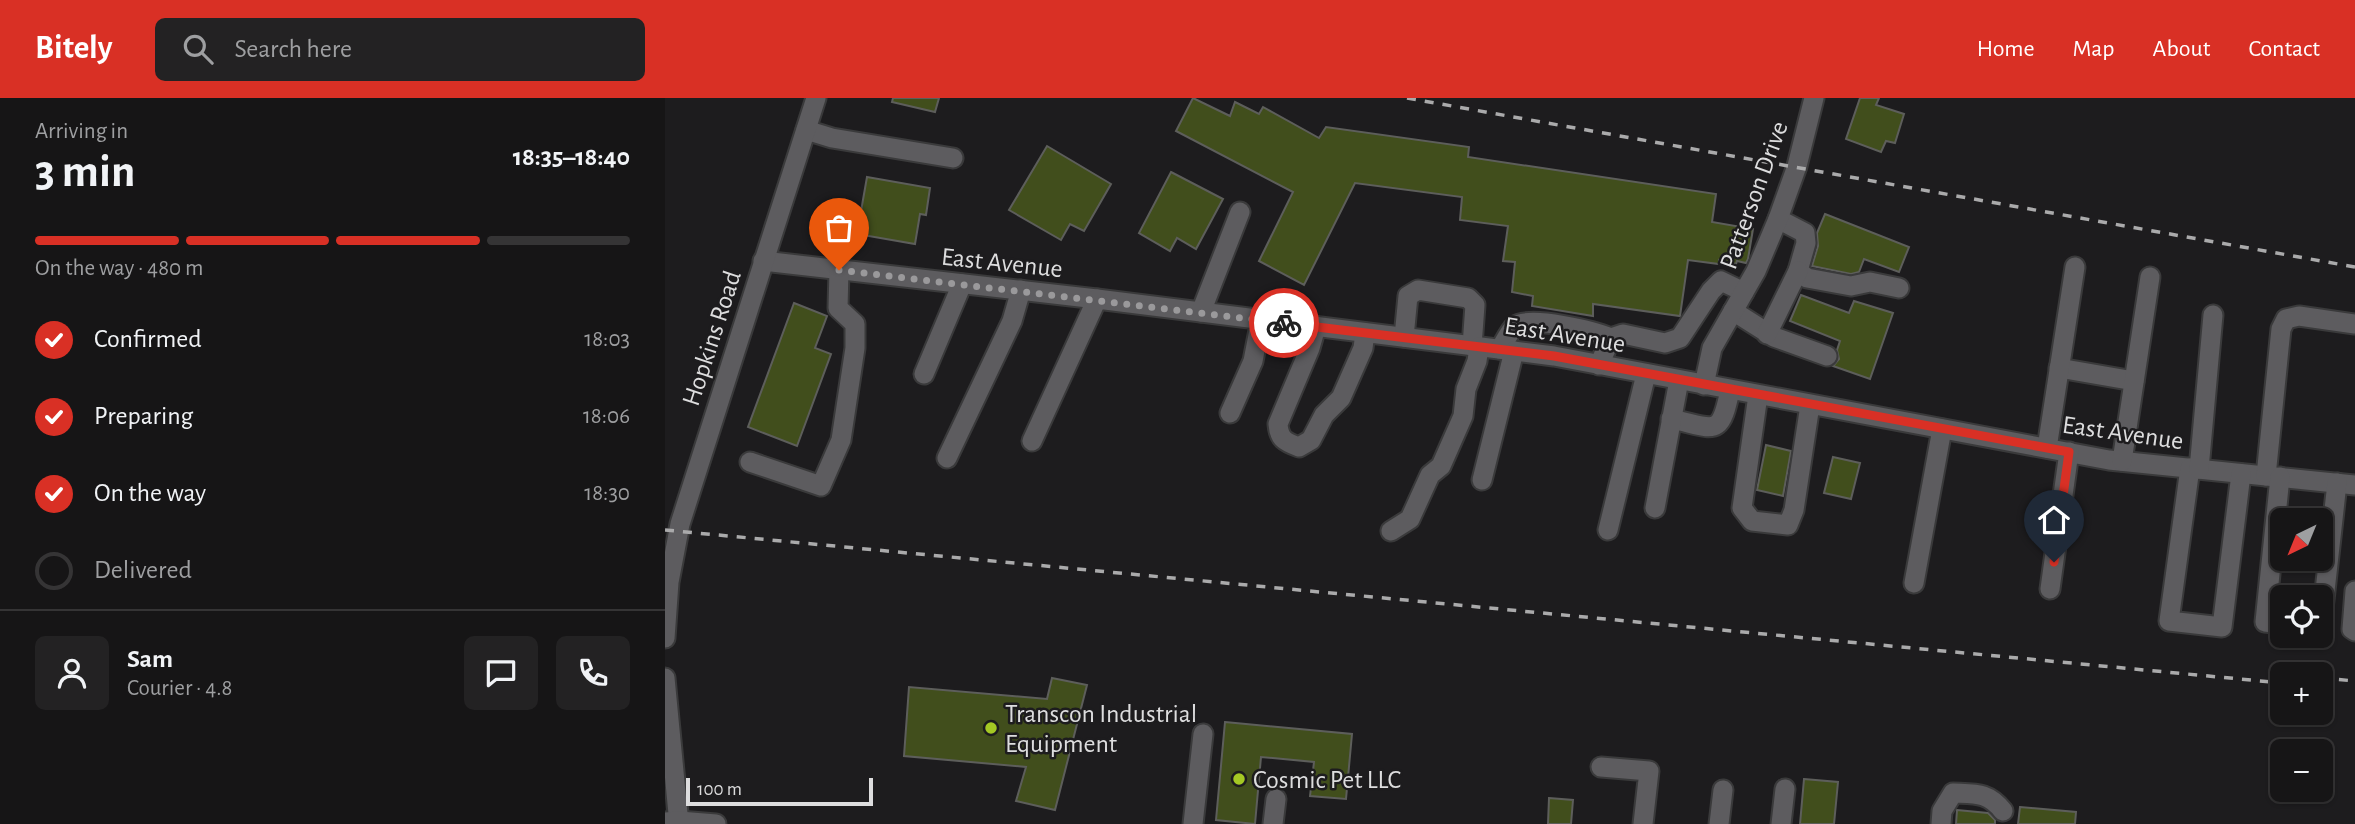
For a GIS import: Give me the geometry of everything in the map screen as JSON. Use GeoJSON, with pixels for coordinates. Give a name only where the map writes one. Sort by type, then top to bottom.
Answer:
{"type":"FeatureCollection","features":[{"type":"Feature","properties":{"kind":"street","name":"Hopkins Road"},"geometry":{"type":"LineString","coordinates":[[665,638],[669,582],[680,524],[816,98]]}},
{"type":"Feature","properties":{"kind":"street","name":"Patterson Drive"},"geometry":{"type":"LineString","coordinates":[[1704,385],[1712,348],[1756,271],[1778,219],[1797,166],[1814,98]]}},
{"type":"Feature","properties":{"kind":"street"},"geometry":{"type":"LineString","coordinates":[[806,130],[832,138],[953,158]]}},
{"type":"Feature","properties":{"kind":"street"},"geometry":{"type":"LineString","coordinates":[[1201,312],[1240,212]]}},
{"type":"Feature","properties":{"kind":"street"},"geometry":{"type":"LineString","coordinates":[[1767,334],[1798,271],[1806,243],[1805,233],[1778,219]]}},
{"type":"Feature","properties":{"kind":"street","name":"East Avenue"},"geometry":{"type":"LineString","coordinates":[[763,261],[1507,350],[2122,461],[2346,484]]}},
{"type":"Feature","properties":{"kind":"street"},"geometry":{"type":"LineString","coordinates":[[2047,448],[2075,267]]}},
{"type":"Feature","properties":{"kind":"street"},"geometry":{"type":"LineString","coordinates":[[750,462],[821,486],[841,440],[855,348],[855,324],[838,309],[839,270]]}},
{"type":"Feature","properties":{"kind":"street"},"geometry":{"type":"LineString","coordinates":[[1798,271],[1807,278],[1851,286],[1870,282],[1899,288]]}},
{"type":"Feature","properties":{"kind":"street"},"geometry":{"type":"LineString","coordinates":[[2122,461],[2150,277]]}},
{"type":"Feature","properties":{"kind":"street"},"geometry":{"type":"LineString","coordinates":[[1482,480],[1507,350],[1515,326],[1528,321],[1599,333],[1611,338],[1623,334],[1665,343],[1680,338],[1711,291],[1721,281],[1744,292]]}},
{"type":"Feature","properties":{"kind":"street"},"geometry":{"type":"LineString","coordinates":[[924,373],[962,284]]}},
{"type":"Feature","properties":{"kind":"street"},"geometry":{"type":"LineString","coordinates":[[947,458],[1012,321],[1021,290]]}},
{"type":"Feature","properties":{"kind":"street"},"geometry":{"type":"LineString","coordinates":[[1391,531],[1410,519],[1430,475],[1441,466],[1463,415],[1465,389],[1477,361],[1475,305],[1468,298],[1418,290],[1408,296],[1404,337]]}},
{"type":"Feature","properties":{"kind":"street"},"geometry":{"type":"LineString","coordinates":[[1032,441],[1097,299]]}},
{"type":"Feature","properties":{"kind":"street"},"geometry":{"type":"LineString","coordinates":[[1733,311],[1767,334],[1827,356]]}},
{"type":"Feature","properties":{"kind":"street"},"geometry":{"type":"LineString","coordinates":[[2213,315],[2195,469],[2169,621],[2222,627],[2241,474]]}},
{"type":"Feature","properties":{"kind":"street"},"geometry":{"type":"LineString","coordinates":[[2270,623],[2265,622],[2281,329],[2286,319],[2299,316],[2355,324]]}},
{"type":"Feature","properties":{"kind":"street"},"geometry":{"type":"LineString","coordinates":[[1230,413],[1253,361],[1261,320]]}},
{"type":"Feature","properties":{"kind":"street"},"geometry":{"type":"LineString","coordinates":[[1315,327],[1310,348],[1278,424],[1278,434],[1284,442],[1299,447],[1311,440],[1324,415],[1341,398],[1363,348],[1365,333]]}},
{"type":"Feature","properties":{"kind":"street"},"geometry":{"type":"LineString","coordinates":[[1599,365],[1611,338]]}},
{"type":"Feature","properties":{"kind":"street"},"geometry":{"type":"LineString","coordinates":[[2059,368],[2134,381]]}},
{"type":"Feature","properties":{"kind":"street"},"geometry":{"type":"LineString","coordinates":[[1608,530],[1646,374]]}},
{"type":"Feature","properties":{"kind":"street"},"geometry":{"type":"LineString","coordinates":[[1655,508],[1679,380]]}},
{"type":"Feature","properties":{"kind":"street"},"geometry":{"type":"LineString","coordinates":[[1671,419],[1710,427],[1717,425],[1723,421],[1730,390]]}},
{"type":"Feature","properties":{"kind":"street"},"geometry":{"type":"LineString","coordinates":[[1758,395],[1742,508],[1752,521],[1788,524],[1794,510],[1810,405]]}},
{"type":"Feature","properties":{"kind":"street"},"geometry":{"type":"LineString","coordinates":[[1914,583],[1942,429]]}},
{"type":"Feature","properties":{"kind":"street"},"geometry":{"type":"LineString","coordinates":[[2050,589],[2069,452]]}},
{"type":"Feature","properties":{"kind":"street"},"geometry":{"type":"LineString","coordinates":[[2328,585],[2346,484]]}},
{"type":"Feature","properties":{"kind":"street"},"geometry":{"type":"LineString","coordinates":[[2355,591],[2352,613],[2355,631]]}},
{"type":"Feature","properties":{"kind":"street"},"geometry":{"type":"LineString","coordinates":[[665,678],[674,822],[716,824]]}},
{"type":"Feature","properties":{"kind":"street"},"geometry":{"type":"LineString","coordinates":[[1193,824],[1203,734]]}},
{"type":"Feature","properties":{"kind":"street"},"geometry":{"type":"LineString","coordinates":[[1601,767],[1650,771],[1643,824]]}},
{"type":"Feature","properties":{"kind":"street"},"geometry":{"type":"LineString","coordinates":[[1781,824],[1784,789]]}},
{"type":"Feature","properties":{"kind":"street"},"geometry":{"type":"LineString","coordinates":[[1719,824],[1723,790]]}},
{"type":"Feature","properties":{"kind":"street"},"geometry":{"type":"LineString","coordinates":[[1941,824],[1942,811],[1953,793],[1983,795],[1993,799],[2003,811]]}},
{"type":"Feature","properties":{"kind":"street"},"geometry":{"type":"LineString","coordinates":[[1273,824],[1276,799]]}},
{"type":"Feature","properties":{"kind":"building"},"geometry":{"type":"Polygon","coordinates":[[[893,98],[939,98],[935,112],[892,102],[893,98]]]}},
{"type":"Feature","properties":{"kind":"building"},"geometry":{"type":"Polygon","coordinates":[[[1193,98],[1230,116],[1235,102],[1259,114],[1263,107],[1319,138],[1326,127],[1469,147],[1468,157],[1716,194],[1712,222],[1753,229],[1748,259],[1746,263],[1737,261],[1736,264],[1719,260],[1719,264],[1688,260],[1680,316],[1593,304],[1593,316],[1532,306],[1533,296],[1512,292],[1515,262],[1503,261],[1508,226],[1460,220],[1462,197],[1355,183],[1304,285],[1259,261],[1293,192],[1176,131],[1193,98]]]}},
{"type":"Feature","properties":{"kind":"building"},"geometry":{"type":"Polygon","coordinates":[[[1860,98],[1879,98],[1876,105],[1904,114],[1895,143],[1886,141],[1881,152],[1846,139],[1860,98]]]}},
{"type":"Feature","properties":{"kind":"building"},"geometry":{"type":"Polygon","coordinates":[[[1047,146],[1111,184],[1084,231],[1070,224],[1061,240],[1009,210],[1047,146]]]}},
{"type":"Feature","properties":{"kind":"building"},"geometry":{"type":"Polygon","coordinates":[[[1171,172],[1223,199],[1196,249],[1177,238],[1170,251],[1139,233],[1171,172]]]}},
{"type":"Feature","properties":{"kind":"building"},"geometry":{"type":"Polygon","coordinates":[[[867,177],[930,188],[926,215],[920,214],[915,244],[857,234],[867,177]]]}},
{"type":"Feature","properties":{"kind":"building"},"geometry":{"type":"Polygon","coordinates":[[[1825,214],[1909,247],[1899,272],[1864,259],[1859,272],[1851,274],[1812,266],[1818,246],[1817,233],[1825,214]]]}},
{"type":"Feature","properties":{"kind":"building"},"geometry":{"type":"Polygon","coordinates":[[[1801,295],[1849,313],[1854,301],[1893,313],[1870,379],[1833,366],[1839,359],[1837,350],[1840,341],[1790,321],[1801,295]]]}},
{"type":"Feature","properties":{"kind":"building"},"geometry":{"type":"Polygon","coordinates":[[[794,303],[827,316],[815,348],[831,354],[797,446],[748,427],[794,303]]]}},
{"type":"Feature","properties":{"kind":"building"},"geometry":{"type":"Polygon","coordinates":[[[1766,445],[1791,451],[1783,496],[1757,490],[1766,445]]]}},
{"type":"Feature","properties":{"kind":"building"},"geometry":{"type":"Polygon","coordinates":[[[1833,457],[1860,463],[1851,499],[1824,493],[1833,457]]]}},
{"type":"Feature","properties":{"kind":"building","name":"Transcon Industrial Equipment"},"geometry":{"type":"Polygon","coordinates":[[[1052,678],[1087,685],[1055,810],[1016,801],[1026,767],[904,756],[909,687],[1047,699],[1052,678]]]}},
{"type":"Feature","properties":{"kind":"building","name":"Cosmic Pet LLC"},"geometry":{"type":"Polygon","coordinates":[[[1225,722],[1352,734],[1346,799],[1310,796],[1314,762],[1261,757],[1255,824],[1216,820],[1225,722]]]}},
{"type":"Feature","properties":{"kind":"building"},"geometry":{"type":"Polygon","coordinates":[[[1804,779],[1838,782],[1834,824],[1800,824],[1804,779]]]}},
{"type":"Feature","properties":{"kind":"building"},"geometry":{"type":"Polygon","coordinates":[[[1549,798],[1573,800],[1571,824],[1548,824],[1549,798]]]}},
{"type":"Feature","properties":{"kind":"building"},"geometry":{"type":"Polygon","coordinates":[[[2020,807],[2076,812],[2075,824],[2018,824],[2020,807]]]}},
{"type":"Feature","properties":{"kind":"building"},"geometry":{"type":"Polygon","coordinates":[[[1957,810],[1988,813],[1995,820],[1995,824],[1956,824],[1957,810]]]}},
{"type":"Feature","properties":{"kind":"railway"},"geometry":{"type":"LineString","coordinates":[[1407,98],[2355,267]]}},
{"type":"Feature","properties":{"kind":"railway"},"geometry":{"type":"LineString","coordinates":[[665,530],[2270,682]]}},
{"type":"Feature","properties":{"kind":"railway"},"geometry":{"type":"LineString","coordinates":[[2333,679],[2355,681]]}},
{"type":"Feature","properties":{"kind":"way so far"},"geometry":{"type":"LineString","coordinates":[[839,270],[1284,323]]}},
{"type":"Feature","properties":{"kind":"place","name":"Transcon Industrial Equipment"},"geometry":{"type":"Point","coordinates":[991,728]}},
{"type":"Feature","properties":{"kind":"place","name":"Cosmic Pet LLC"},"geometry":{"type":"Point","coordinates":[1239,779]}},
{"type":"Feature","properties":{"kind":"route"},"geometry":{"type":"LineString","coordinates":[[1284,323],[1554,356],[2069,452],[2054,562]]}}]}
